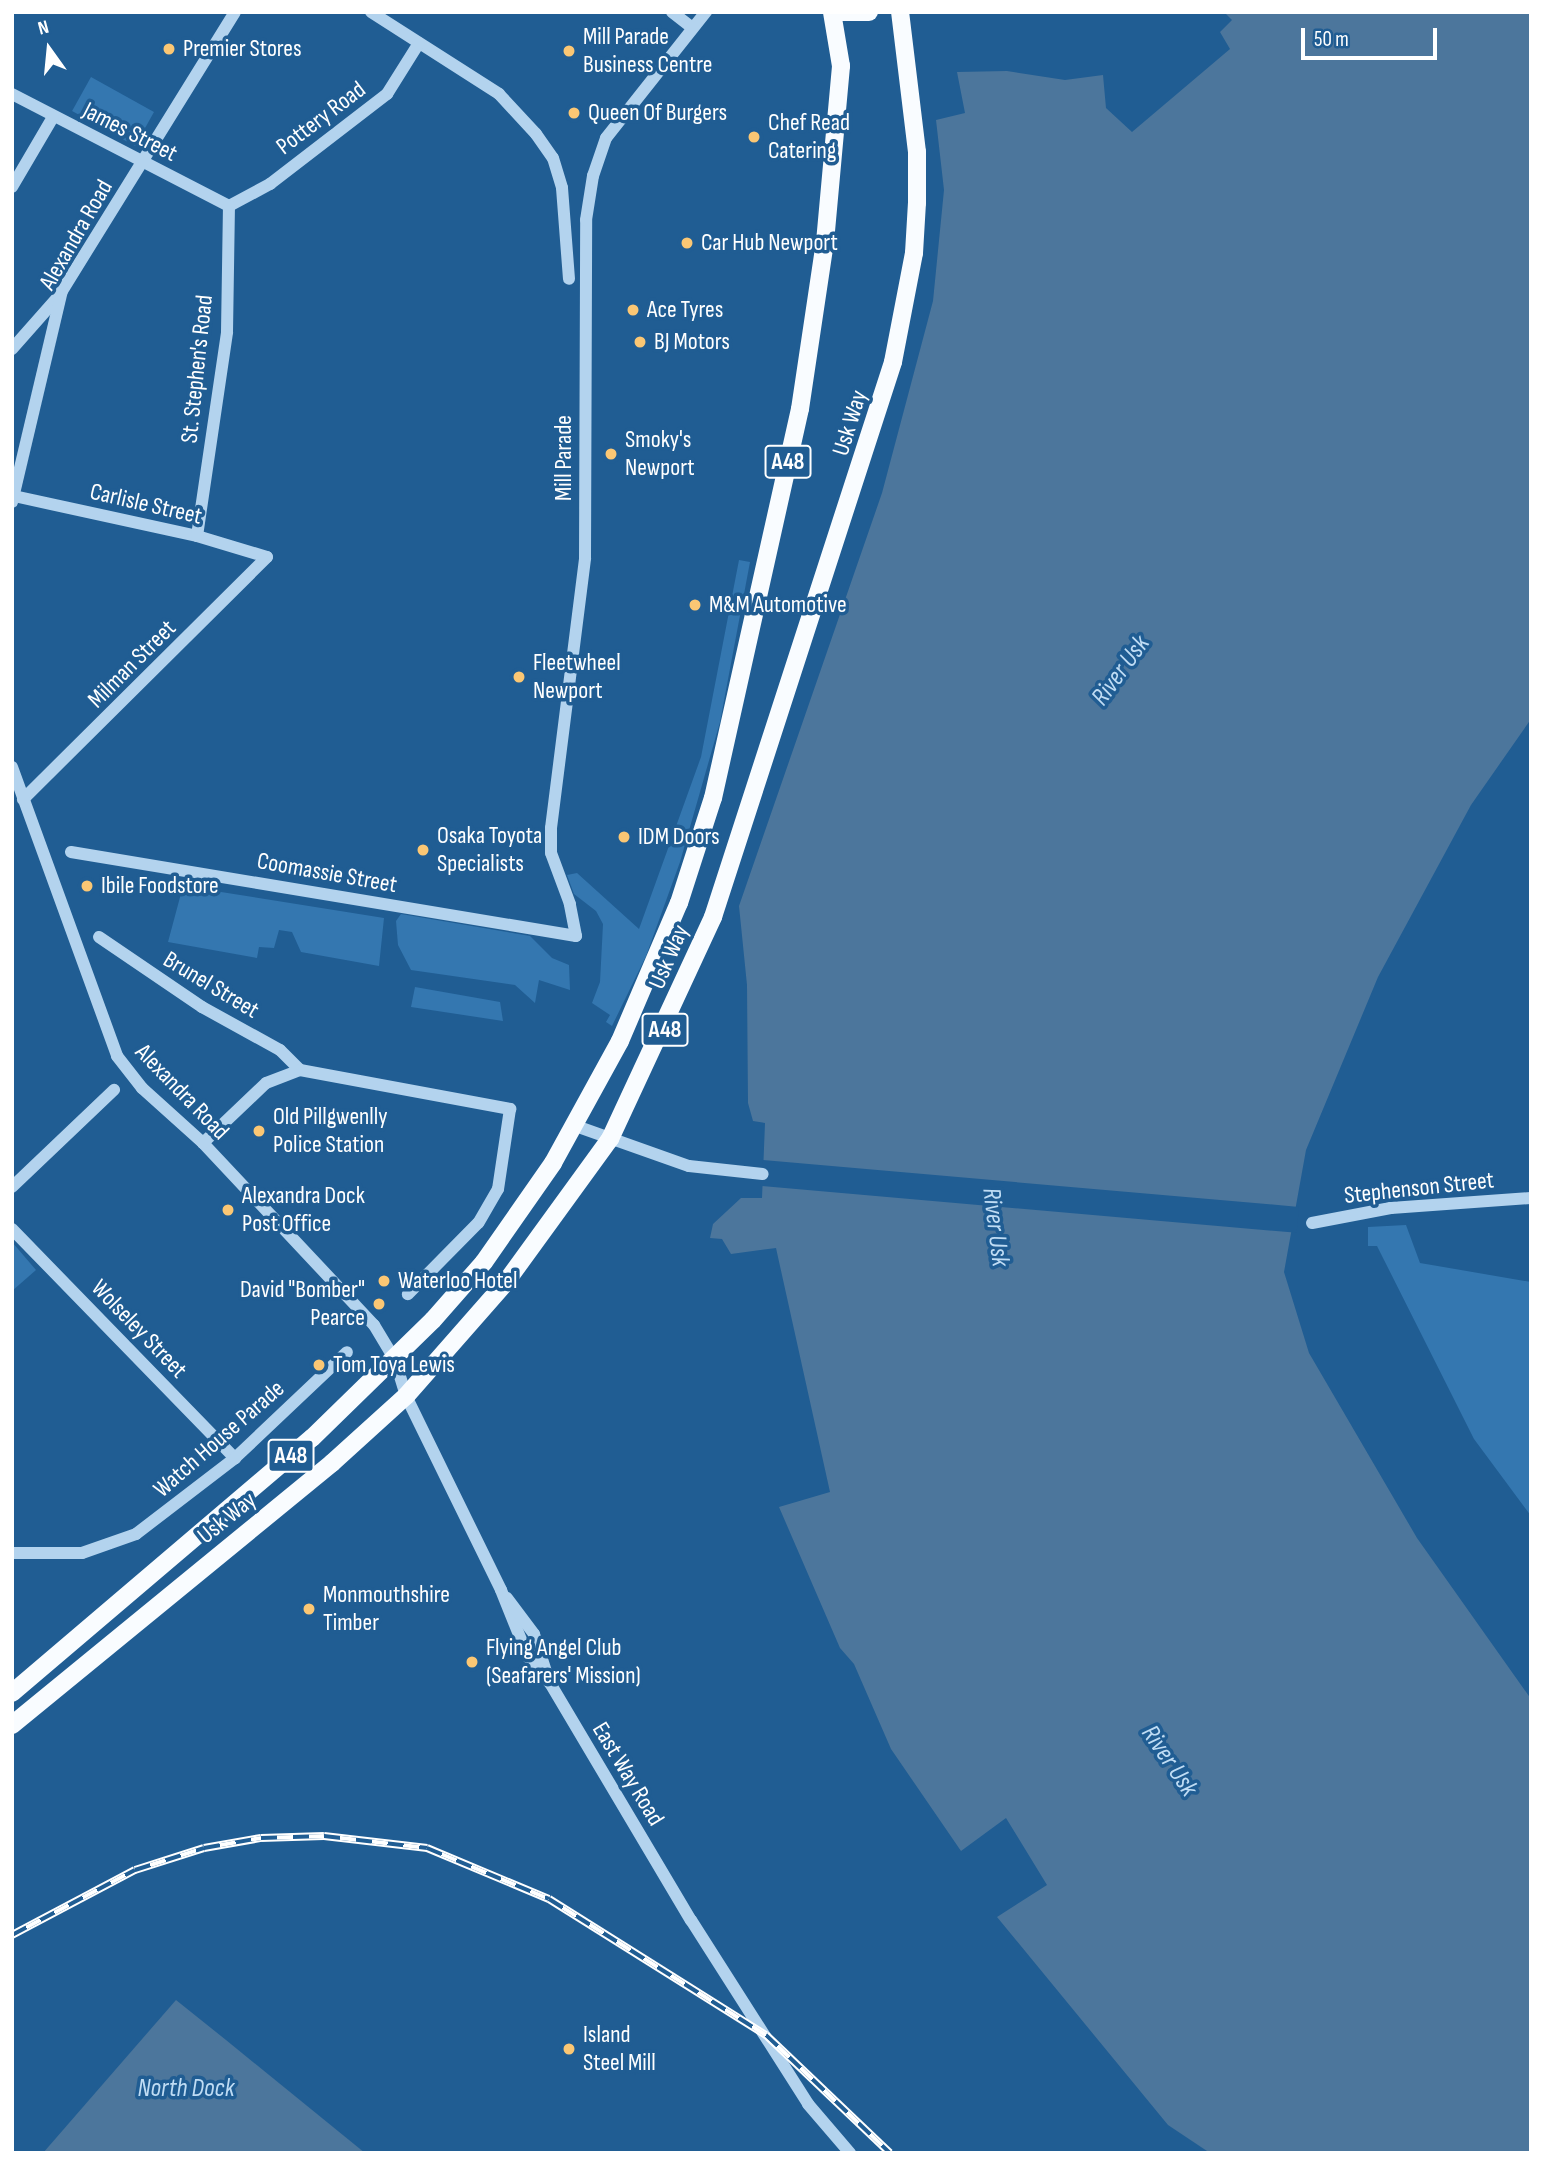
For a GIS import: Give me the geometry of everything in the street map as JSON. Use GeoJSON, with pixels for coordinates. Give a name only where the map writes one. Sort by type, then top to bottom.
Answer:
{"type":"FeatureCollection","features":[{"type":"Feature","properties":{"kind":"main road","name":"A48"},"geometry":{"type":"LineString","coordinates":[[833,12],[869,12]]}},
{"type":"Feature","properties":{"kind":"main road","name":"Usk Way"},"geometry":{"type":"LineString","coordinates":[[12,1693],[312,1438],[395,1360],[484,1262],[553,1163],[620,1041],[679,903],[713,798],[800,409],[825,242],[841,66],[833,12]]}},
{"type":"Feature","properties":{"kind":"main road","name":"Usk Way"},"geometry":{"type":"LineString","coordinates":[[12,1725],[332,1463],[406,1396],[506,1282],[610,1139],[713,917],[893,362],[914,253],[917,203],[917,152],[900,12]]}},
{"type":"Feature","properties":{"kind":"street","name":"Alexandra Road"},"geometry":{"type":"LineString","coordinates":[[13,499],[62,292],[235,12]]}},
{"type":"Feature","properties":{"kind":"street"},"geometry":{"type":"LineString","coordinates":[[371,12],[499,94],[553,158],[562,188],[569,279]]}},
{"type":"Feature","properties":{"kind":"street"},"geometry":{"type":"LineString","coordinates":[[672,12],[691,27]]}},
{"type":"Feature","properties":{"kind":"street","name":"Mill Parade"},"geometry":{"type":"LineString","coordinates":[[576,936],[570,904],[551,853],[551,828],[584,558],[586,220],[593,176],[606,138],[691,27],[706,12]]}},
{"type":"Feature","properties":{"kind":"street","name":"Pottery Road"},"geometry":{"type":"LineString","coordinates":[[229,206],[270,184],[387,94],[419,43]]}},
{"type":"Feature","properties":{"kind":"street","name":"James Street"},"geometry":{"type":"LineString","coordinates":[[12,94],[229,206]]}},
{"type":"Feature","properties":{"kind":"street"},"geometry":{"type":"LineString","coordinates":[[12,187],[54,117]]}},
{"type":"Feature","properties":{"kind":"street","name":"St. Stephen's Road"},"geometry":{"type":"LineString","coordinates":[[197,536],[227,332],[229,206]]}},
{"type":"Feature","properties":{"kind":"street"},"geometry":{"type":"LineString","coordinates":[[12,349],[62,292]]}},
{"type":"Feature","properties":{"kind":"street","name":"Carlisle Street"},"geometry":{"type":"LineString","coordinates":[[13,499],[197,536],[267,557]]}},
{"type":"Feature","properties":{"kind":"street","name":"Milman Street"},"geometry":{"type":"LineString","coordinates":[[23,799],[267,557]]}},
{"type":"Feature","properties":{"kind":"street","name":"Alexandra Road"},"geometry":{"type":"LineString","coordinates":[[12,767],[117,1056],[142,1088],[203,1143],[374,1325],[395,1360],[406,1396]]}},
{"type":"Feature","properties":{"kind":"street","name":"Coomassie Street"},"geometry":{"type":"LineString","coordinates":[[71,852],[576,936]]}},
{"type":"Feature","properties":{"kind":"street","name":"Brunel Street"},"geometry":{"type":"LineString","coordinates":[[99,937],[202,1007],[280,1050],[300,1070]]}},
{"type":"Feature","properties":{"kind":"street"},"geometry":{"type":"LineString","coordinates":[[203,1143],[266,1083],[300,1070],[510,1109],[498,1189],[478,1223],[408,1294]]}},
{"type":"Feature","properties":{"kind":"street"},"geometry":{"type":"LineString","coordinates":[[12,1187],[114,1090]]}},
{"type":"Feature","properties":{"kind":"street"},"geometry":{"type":"LineString","coordinates":[[573,1125],[689,1166],[763,1174]]}},
{"type":"Feature","properties":{"kind":"street","name":"Stephenson Street"},"geometry":{"type":"LineString","coordinates":[[1312,1223],[1391,1208],[1531,1198]]}},
{"type":"Feature","properties":{"kind":"street","name":"Wolseley Street"},"geometry":{"type":"LineString","coordinates":[[12,1229],[235,1458]]}},
{"type":"Feature","properties":{"kind":"street","name":"Watch House Parade"},"geometry":{"type":"LineString","coordinates":[[12,1553],[82,1553],[111,1545],[169,1512],[235,1458],[347,1352]]}},
{"type":"Feature","properties":{"kind":"street","name":"East Way Road"},"geometry":{"type":"LineString","coordinates":[[406,1396],[501,1590],[522,1645],[550,1683],[802,2093],[850,2153]]}},
{"type":"Feature","properties":{"kind":"shaded area"},"geometry":{"type":"Polygon","coordinates":[[[91,77],[154,112],[135,146],[72,111],[91,77]]]}},
{"type":"Feature","properties":{"kind":"shaded area"},"geometry":{"type":"Polygon","coordinates":[[[739,560],[750,562],[720,722],[680,862],[646,956],[612,1026],[606,1022],[610,1015],[592,1003],[600,982],[603,924],[596,911],[574,894],[567,875],[577,873],[639,929],[701,757],[739,560]]]}},
{"type":"Feature","properties":{"kind":"shaded area"},"geometry":{"type":"Polygon","coordinates":[[[183,886],[384,918],[379,966],[301,952],[292,932],[279,930],[274,948],[259,947],[257,958],[168,942],[183,886]]]}},
{"type":"Feature","properties":{"kind":"shaded area"},"geometry":{"type":"Polygon","coordinates":[[[401,914],[530,936],[552,958],[569,965],[570,990],[539,980],[535,1003],[515,985],[411,970],[398,945],[396,921],[401,914]]]}},
{"type":"Feature","properties":{"kind":"shaded area"},"geometry":{"type":"Polygon","coordinates":[[[415,987],[500,1002],[503,1021],[411,1007],[415,987]]]}},
{"type":"Feature","properties":{"kind":"shaded area"},"geometry":{"type":"Polygon","coordinates":[[[1406,1225],[1420,1263],[1531,1282],[1531,1516],[1474,1439],[1377,1246],[1368,1246],[1368,1227],[1406,1225]]]}},
{"type":"Feature","properties":{"kind":"shaded area"},"geometry":{"type":"Polygon","coordinates":[[[12,1242],[36,1270],[12,1291],[12,1242]]]}},
{"type":"Feature","properties":{"kind":"water","name":"River Usk"},"geometry":{"type":"Polygon","coordinates":[[[1224,12],[1531,12],[1531,719],[1471,805],[1378,977],[1306,1150],[1284,1272],[1309,1353],[1417,1538],[1531,1699],[1531,2153],[1210,2153],[1168,2125],[997,1917],[1047,1885],[1006,1818],[961,1851],[891,1749],[854,1664],[840,1648],[779,1507],[830,1492],[776,1248],[731,1254],[722,1239],[710,1238],[713,1224],[741,1198],[762,1198],[765,1123],[753,1121],[748,1103],[747,985],[739,906],[882,493],[933,301],[944,190],[936,120],[965,113],[957,72],[1007,71],[1065,80],[1103,75],[1106,108],[1132,132],[1230,49],[1220,32],[1232,20],[1224,12]]]}},
{"type":"Feature","properties":{"kind":"water","name":"North Dock"},"geometry":{"type":"Polygon","coordinates":[[[176,2000],[226,2040],[365,2153],[43,2153],[176,2000]]]}},
{"type":"Feature","properties":{"kind":"pier"},"geometry":{"type":"Polygon","coordinates":[[[763,1160],[1299,1207],[1297,1233],[761,1186],[763,1160]]]}},
{"type":"Feature","properties":{"kind":"railway"},"geometry":{"type":"LineString","coordinates":[[12,1935],[135,1870],[204,1848],[261,1838],[324,1836],[427,1848],[549,1899],[766,2035],[890,2153]]}},
{"type":"Feature","properties":{"kind":"place","name":"Premier Stores"},"geometry":{"type":"Point","coordinates":[169,49]}},
{"type":"Feature","properties":{"kind":"place","name":"Mill Parade Business Centre"},"geometry":{"type":"Point","coordinates":[569,51]}},
{"type":"Feature","properties":{"kind":"place","name":"Queen Of Burgers"},"geometry":{"type":"Point","coordinates":[574,113]}},
{"type":"Feature","properties":{"kind":"place","name":"Chef Read Catering"},"geometry":{"type":"Point","coordinates":[754,137]}},
{"type":"Feature","properties":{"kind":"place","name":"Car Hub Newport"},"geometry":{"type":"Point","coordinates":[687,243]}},
{"type":"Feature","properties":{"kind":"place","name":"Ace Tyres"},"geometry":{"type":"Point","coordinates":[633,310]}},
{"type":"Feature","properties":{"kind":"place","name":"BJ Motors"},"geometry":{"type":"Point","coordinates":[640,342]}},
{"type":"Feature","properties":{"kind":"place","name":"Smoky's Newport"},"geometry":{"type":"Point","coordinates":[611,454]}},
{"type":"Feature","properties":{"kind":"place","name":"M&M Automotive"},"geometry":{"type":"Point","coordinates":[695,605]}},
{"type":"Feature","properties":{"kind":"place","name":"Fleetwheel Newport"},"geometry":{"type":"Point","coordinates":[519,677]}},
{"type":"Feature","properties":{"kind":"place","name":"IDM Doors"},"geometry":{"type":"Point","coordinates":[624,837]}},
{"type":"Feature","properties":{"kind":"place","name":"Osaka Toyota Specialists"},"geometry":{"type":"Point","coordinates":[423,850]}},
{"type":"Feature","properties":{"kind":"place","name":"Ibile Foodstore"},"geometry":{"type":"Point","coordinates":[87,886]}},
{"type":"Feature","properties":{"kind":"place","name":"Old Pillgwenlly Police Station"},"geometry":{"type":"Point","coordinates":[259,1131]}},
{"type":"Feature","properties":{"kind":"place","name":"Alexandra Dock Post Office"},"geometry":{"type":"Point","coordinates":[228,1210]}},
{"type":"Feature","properties":{"kind":"place","name":"Waterloo Hotel"},"geometry":{"type":"Point","coordinates":[384,1281]}},
{"type":"Feature","properties":{"kind":"place","name":"David \"Bomber\" Pearce"},"geometry":{"type":"Point","coordinates":[379,1304]}},
{"type":"Feature","properties":{"kind":"place","name":"Tom Toya Lewis"},"geometry":{"type":"Point","coordinates":[319,1365]}},
{"type":"Feature","properties":{"kind":"place","name":"Monmouthshire Timber"},"geometry":{"type":"Point","coordinates":[309,1609]}},
{"type":"Feature","properties":{"kind":"place","name":"Flying Angel Club (Seafarers' Mission)"},"geometry":{"type":"Point","coordinates":[472,1662]}},
{"type":"Feature","properties":{"kind":"place","name":"Island Steel Mill"},"geometry":{"type":"Point","coordinates":[569,2049]}}]}
